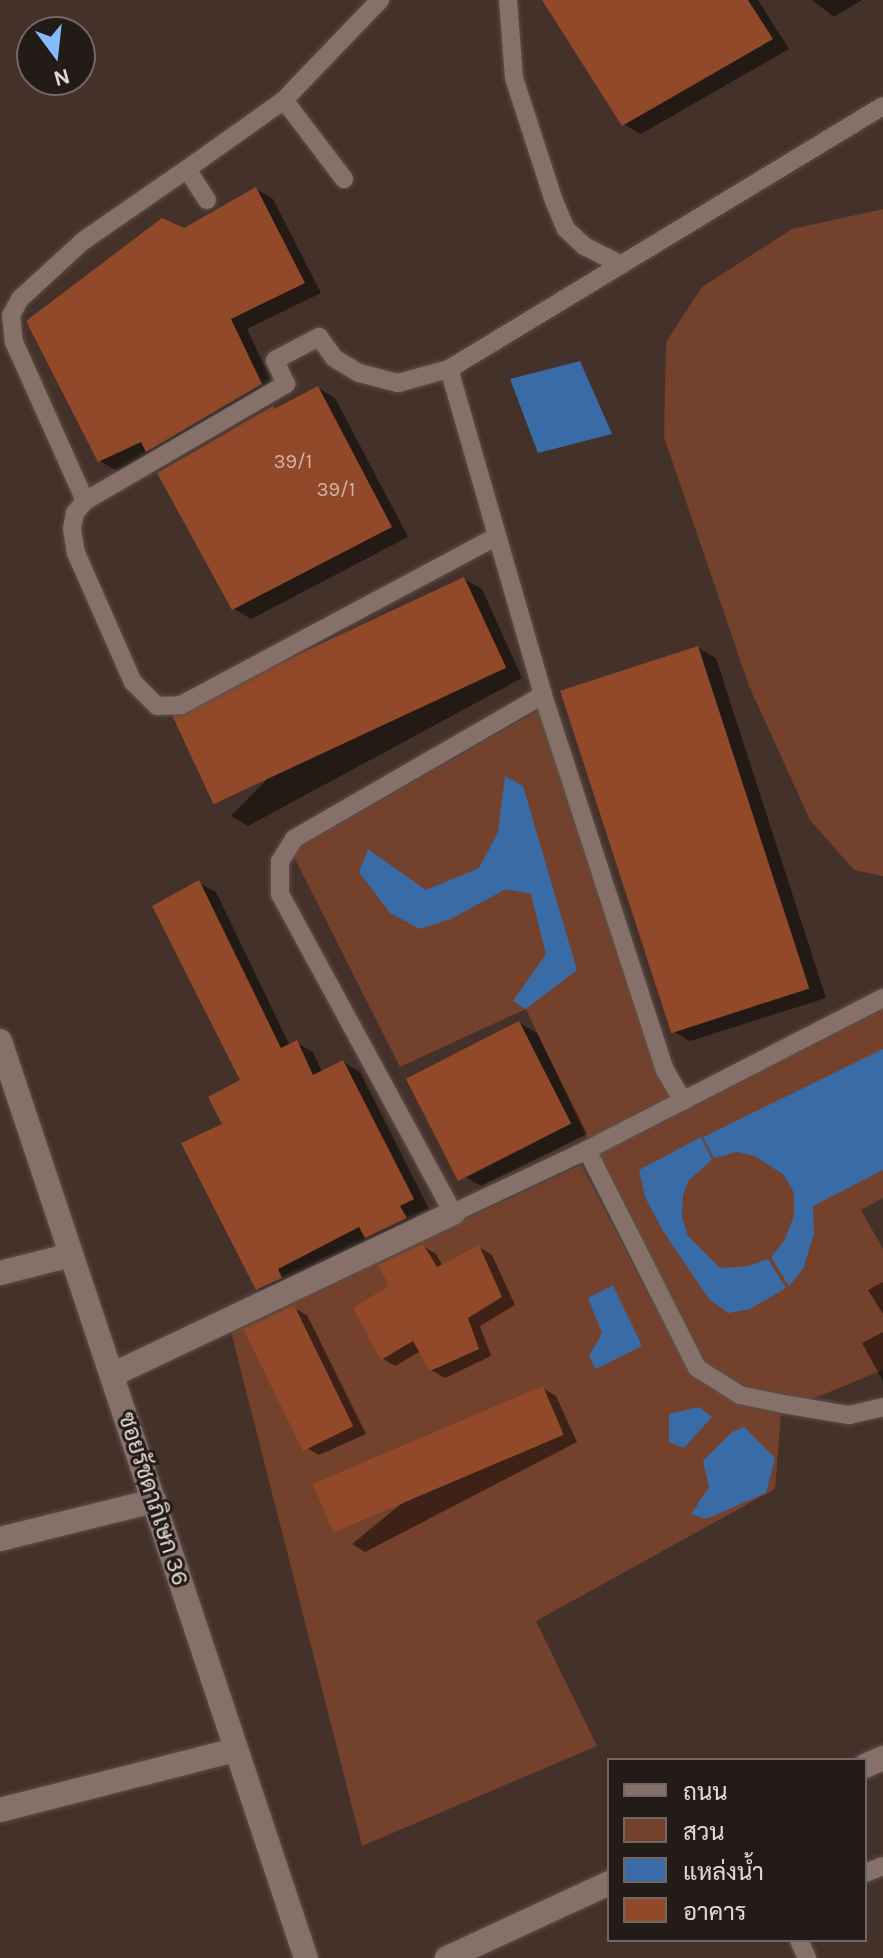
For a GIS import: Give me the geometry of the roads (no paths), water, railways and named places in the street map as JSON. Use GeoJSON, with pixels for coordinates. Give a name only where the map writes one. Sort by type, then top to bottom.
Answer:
{"type":"FeatureCollection","features":[{"type":"Feature","properties":{"kind":"street","name":"ซอยรัชดาภิเษก 36"},"geometry":{"type":"LineString","coordinates":[[0,1041],[306,1958]]}},
{"type":"Feature","properties":{"kind":"street"},"geometry":{"type":"LineString","coordinates":[[112,1375],[453,1213]]}},
{"type":"Feature","properties":{"kind":"street"},"geometry":{"type":"LineString","coordinates":[[0,1273],[71,1255]]}},
{"type":"Feature","properties":{"kind":"street"},"geometry":{"type":"LineString","coordinates":[[0,1539],[154,1501]]}},
{"type":"Feature","properties":{"kind":"street"},"geometry":{"type":"LineString","coordinates":[[0,1810],[235,1750]]}},
{"type":"Feature","properties":{"kind":"street"},"geometry":{"type":"LineString","coordinates":[[447,1958],[607,1884]]}},
{"type":"Feature","properties":{"kind":"lane"},"geometry":{"type":"LineString","coordinates":[[85,501],[14,342],[11,315],[20,299],[83,241],[284,100],[380,0]]}},
{"type":"Feature","properties":{"kind":"lane"},"geometry":{"type":"LineString","coordinates":[[508,0],[514,78],[566,229],[584,246],[622,265]]}},
{"type":"Feature","properties":{"kind":"lane"},"geometry":{"type":"LineString","coordinates":[[284,100],[344,179]]}},
{"type":"Feature","properties":{"kind":"lane"},"geometry":{"type":"LineString","coordinates":[[497,536],[181,705],[157,706],[133,682],[76,553],[72,529],[75,513],[85,501],[286,384],[275,360],[319,337],[334,358],[359,373],[398,383],[449,369],[883,106]]}},
{"type":"Feature","properties":{"kind":"lane"},"geometry":{"type":"LineString","coordinates":[[187,169],[207,200]]}},
{"type":"Feature","properties":{"kind":"lane"},"geometry":{"type":"LineString","coordinates":[[449,369],[543,695],[665,1070],[683,1101]]}},
{"type":"Feature","properties":{"kind":"lane"},"geometry":{"type":"LineString","coordinates":[[543,695],[294,839],[280,861],[280,894],[453,1213],[587,1150],[883,998]]}},
{"type":"Feature","properties":{"kind":"lane"},"geometry":{"type":"LineString","coordinates":[[587,1150],[697,1368],[740,1395],[768,1401],[849,1415],[883,1407]]}},
{"type":"Feature","properties":{"kind":"water"},"geometry":{"type":"Polygon","coordinates":[[[580,361],[612,434],[538,453],[510,379],[580,361]]]}},
{"type":"Feature","properties":{"kind":"water"},"geometry":{"type":"Polygon","coordinates":[[[505,776],[523,786],[577,970],[526,1009],[513,1001],[546,954],[531,894],[506,889],[451,919],[420,929],[390,913],[359,872],[368,849],[426,890],[479,868],[498,832],[505,776]]]}},
{"type":"Feature","properties":{"kind":"water"},"geometry":{"type":"Polygon","coordinates":[[[883,1049],[883,1170],[813,1206],[814,1234],[803,1269],[789,1286],[771,1257],[784,1241],[794,1216],[794,1193],[784,1175],[755,1156],[737,1152],[714,1158],[703,1137],[883,1049]]]}},
{"type":"Feature","properties":{"kind":"water"},"geometry":{"type":"Polygon","coordinates":[[[701,1137],[712,1160],[689,1180],[683,1195],[682,1216],[688,1236],[720,1268],[749,1266],[768,1259],[786,1288],[750,1309],[728,1313],[709,1299],[663,1231],[645,1197],[639,1170],[701,1137]]]}},
{"type":"Feature","properties":{"kind":"water"},"geometry":{"type":"Polygon","coordinates":[[[613,1285],[642,1346],[596,1369],[589,1356],[602,1333],[588,1298],[613,1285]]]}},
{"type":"Feature","properties":{"kind":"water"},"geometry":{"type":"Polygon","coordinates":[[[699,1407],[712,1417],[684,1448],[669,1442],[669,1414],[699,1407]]]}},
{"type":"Feature","properties":{"kind":"water"},"geometry":{"type":"Polygon","coordinates":[[[744,1427],[775,1458],[766,1493],[706,1519],[691,1514],[709,1487],[703,1461],[732,1432],[744,1427]]]}}]}
